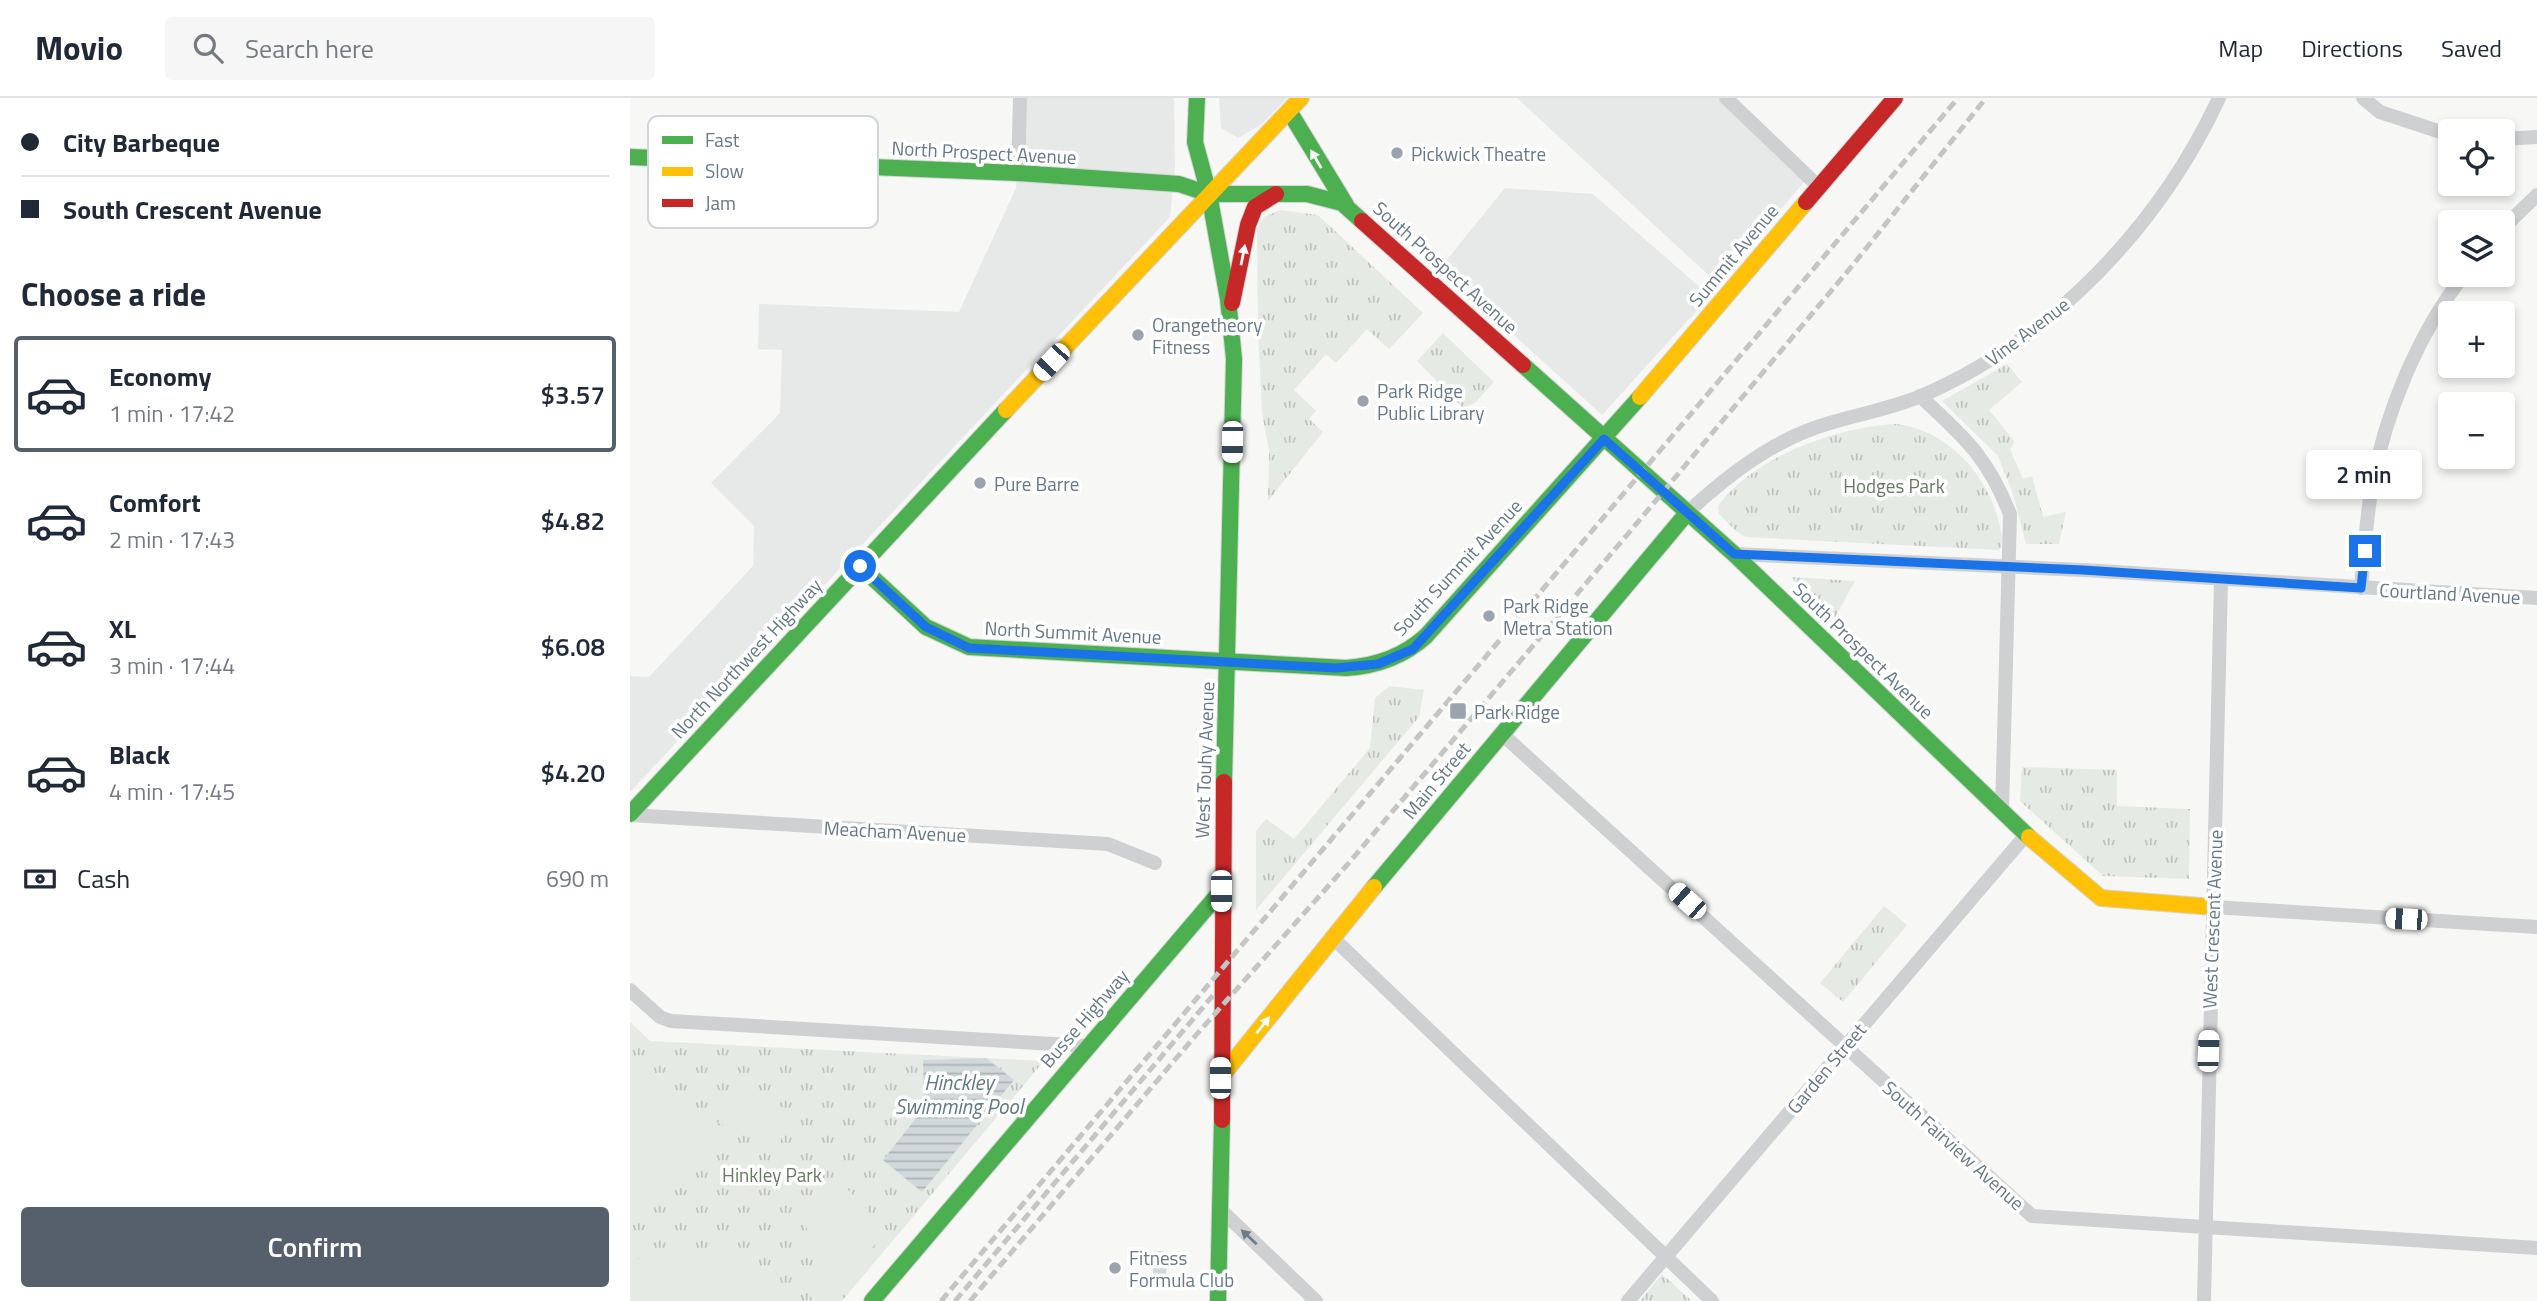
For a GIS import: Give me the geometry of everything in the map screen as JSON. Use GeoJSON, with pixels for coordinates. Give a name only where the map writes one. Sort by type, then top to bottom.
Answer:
{"type":"FeatureCollection","features":[{"type":"Feature","properties":{"kind":"street"},"geometry":{"type":"LineString","coordinates":[[1018,173],[1020,98]]}},
{"type":"Feature","properties":{"kind":"street","name":"West Touhy Avenue"},"geometry":{"type":"LineString","coordinates":[[1197,98],[1195,142],[1209,194],[1230,314],[1234,359],[1221,891],[1222,1211],[1218,1301]]}},
{"type":"Feature","properties":{"kind":"street","name":"North Northwest Highway"},"geometry":{"type":"LineString","coordinates":[[630,815],[860,566],[1301,98]]}},
{"type":"Feature","properties":{"kind":"street"},"geometry":{"type":"LineString","coordinates":[[1726,98],[1819,187]]}},
{"type":"Feature","properties":{"kind":"street","name":"Summit Avenue"},"geometry":{"type":"LineString","coordinates":[[1604,439],[1895,98]]}},
{"type":"Feature","properties":{"kind":"street","name":"Vine Avenue"},"geometry":{"type":"LineString","coordinates":[[1687,513],[1738,470],[1795,435],[1920,396],[1988,362],[2080,289],[2164,196],[2199,142],[2219,98]]}},
{"type":"Feature","properties":{"kind":"street"},"geometry":{"type":"LineString","coordinates":[[2363,98],[2380,112],[2438,131]]}},
{"type":"Feature","properties":{"kind":"street"},"geometry":{"type":"LineString","coordinates":[[1289,111],[1346,205]]}},
{"type":"Feature","properties":{"kind":"street"},"geometry":{"type":"LineString","coordinates":[[2515,138],[2537,136]]}},
{"type":"Feature","properties":{"kind":"street","name":"North Prospect Avenue"},"geometry":{"type":"LineString","coordinates":[[630,157],[648,158]]}},
{"type":"Feature","properties":{"kind":"street","name":"North Prospect Avenue"},"geometry":{"type":"LineString","coordinates":[[878,167],[1179,184],[1209,194]]}},
{"type":"Feature","properties":{"kind":"street","name":"South Prospect Avenue"},"geometry":{"type":"LineString","coordinates":[[1209,194],[1324,196],[1346,205],[1734,554],[2026,835],[2101,898],[2537,927]]}},
{"type":"Feature","properties":{"kind":"street"},"geometry":{"type":"LineString","coordinates":[[1230,314],[1248,225],[1255,207],[1276,194]]}},
{"type":"Feature","properties":{"kind":"street"},"geometry":{"type":"LineString","coordinates":[[2515,216],[2537,195]]}},
{"type":"Feature","properties":{"kind":"street"},"geometry":{"type":"LineString","coordinates":[[2361,588],[2372,486],[2384,438],[2428,330],[2456,287]]}},
{"type":"Feature","properties":{"kind":"street"},"geometry":{"type":"LineString","coordinates":[[1920,396],[1974,447],[1996,479],[2010,514],[2011,567],[2002,810]]}},
{"type":"Feature","properties":{"kind":"street","name":"South Summit Avenue"},"geometry":{"type":"LineString","coordinates":[[1228,662],[1357,668],[1395,659],[1413,649],[1604,439]]}},
{"type":"Feature","properties":{"kind":"street","name":"Main Street"},"geometry":{"type":"LineString","coordinates":[[1220,1078],[1332,937],[1687,513]]}},
{"type":"Feature","properties":{"kind":"street","name":"Courtland Avenue"},"geometry":{"type":"LineString","coordinates":[[1734,554],[2011,567],[2537,598]]}},
{"type":"Feature","properties":{"kind":"street","name":"North Summit Avenue"},"geometry":{"type":"LineString","coordinates":[[860,566],[926,627],[969,648],[1228,662]]}},
{"type":"Feature","properties":{"kind":"street","name":"West Crescent Avenue"},"geometry":{"type":"LineString","coordinates":[[2204,1301],[2221,579]]}},
{"type":"Feature","properties":{"kind":"street","name":"South Fairview Avenue"},"geometry":{"type":"LineString","coordinates":[[1502,734],[2032,1216],[2537,1248]]}},
{"type":"Feature","properties":{"kind":"street","name":"Meacham Avenue"},"geometry":{"type":"LineString","coordinates":[[630,815],[1108,844],[1156,863]]}},
{"type":"Feature","properties":{"kind":"street","name":"Garden Street"},"geometry":{"type":"LineString","coordinates":[[1628,1301],[2026,835]]}},
{"type":"Feature","properties":{"kind":"street","name":"Busse Highway"},"geometry":{"type":"LineString","coordinates":[[872,1301],[1221,891]]}},
{"type":"Feature","properties":{"kind":"street"},"geometry":{"type":"LineString","coordinates":[[1332,937],[1712,1301]]}},
{"type":"Feature","properties":{"kind":"street"},"geometry":{"type":"LineString","coordinates":[[630,990],[660,1017],[671,1021],[1088,1046]]}},
{"type":"Feature","properties":{"kind":"street"},"geometry":{"type":"LineString","coordinates":[[1222,1211],[1316,1301]]}},
{"type":"Feature","properties":{"kind":"shaded area"},"geometry":{"type":"Polygon","coordinates":[[[1025,98],[1174,98],[1175,166],[1170,217],[630,792],[630,676],[649,677],[753,566],[754,526],[711,483],[780,413],[782,350],[758,349],[759,304],[959,312],[1016,188],[1025,98]]]}},
{"type":"Feature","properties":{"kind":"shaded area"},"geometry":{"type":"Polygon","coordinates":[[[1219,98],[1287,98],[1262,124],[1238,138],[1221,128],[1219,98]]]}},
{"type":"Feature","properties":{"kind":"shaded area"},"geometry":{"type":"Polygon","coordinates":[[[1517,98],[1718,98],[1806,180],[1717,283],[1517,98]]]}},
{"type":"Feature","properties":{"kind":"shaded area"},"geometry":{"type":"Polygon","coordinates":[[[1505,188],[1593,194],[1710,296],[1602,415],[1440,268],[1505,188]]]}},
{"type":"Feature","properties":{"kind":"green space"},"geometry":{"type":"Polygon","coordinates":[[[1280,210],[1318,215],[1423,313],[1389,349],[1367,329],[1336,363],[1326,354],[1294,390],[1316,411],[1309,419],[1323,432],[1268,501],[1269,451],[1262,412],[1258,328],[1257,228],[1264,217],[1280,210]]]}},
{"type":"Feature","properties":{"kind":"green space"},"geometry":{"type":"Polygon","coordinates":[[[1443,333],[1494,382],[1475,403],[1463,408],[1417,361],[1443,333]]]}},
{"type":"Feature","properties":{"kind":"green space"},"geometry":{"type":"Polygon","coordinates":[[[2007,364],[2022,382],[1989,410],[2015,442],[2010,449],[2023,479],[2032,476],[2043,517],[2066,512],[2059,544],[2026,544],[2013,494],[1998,456],[1942,401],[2007,364]]]}},
{"type":"Feature","properties":{"kind":"green space","name":"Hodges Park"},"geometry":{"type":"Polygon","coordinates":[[[1897,424],[1932,435],[1961,456],[1974,470],[1998,519],[2002,538],[1999,550],[1746,537],[1719,514],[1718,506],[1733,488],[1775,459],[1824,438],[1874,426],[1897,424]]]}},
{"type":"Feature","properties":{"kind":"green space"},"geometry":{"type":"Polygon","coordinates":[[[1791,577],[1855,581],[1833,621],[1791,577]]]}},
{"type":"Feature","properties":{"kind":"green space"},"geometry":{"type":"Polygon","coordinates":[[[1389,686],[1424,690],[1419,717],[1256,910],[1256,831],[1266,819],[1294,839],[1370,748],[1375,698],[1389,686]]]}},
{"type":"Feature","properties":{"kind":"green space"},"geometry":{"type":"Polygon","coordinates":[[[2022,767],[2117,770],[2117,806],[2190,809],[2189,879],[2103,876],[2020,801],[2022,767]]]}},
{"type":"Feature","properties":{"kind":"green space"},"geometry":{"type":"Polygon","coordinates":[[[1884,906],[1907,925],[1843,1002],[1820,983],[1884,906]]]}},
{"type":"Feature","properties":{"kind":"green space","name":"Hinkley Park"},"geometry":{"type":"Polygon","coordinates":[[[630,1022],[650,1041],[1044,1061],[842,1301],[630,1301],[630,1022]]]}},
{"type":"Feature","properties":{"kind":"green space"},"geometry":{"type":"Polygon","coordinates":[[[630,1054],[717,1145],[675,1190],[630,1213],[630,1054]]]}},
{"type":"Feature","properties":{"kind":"green space"},"geometry":{"type":"Polygon","coordinates":[[[733,1087],[792,1111],[778,1147],[718,1123],[733,1087]]]}},
{"type":"Feature","properties":{"kind":"green space"},"geometry":{"type":"Polygon","coordinates":[[[835,1176],[887,1231],[825,1301],[814,1301],[801,1282],[817,1256],[819,1247],[800,1218],[801,1210],[835,1176]]]}},
{"type":"Feature","properties":{"kind":"green space"},"geometry":{"type":"Polygon","coordinates":[[[687,1250],[729,1259],[767,1278],[791,1296],[787,1301],[630,1301],[630,1260],[687,1250]]]}},
{"type":"Feature","properties":{"kind":"green space"},"geometry":{"type":"Polygon","coordinates":[[[1662,1274],[1692,1301],[1640,1301],[1662,1274]]]}},
{"type":"Feature","properties":{"kind":"water","name":"Hinckley Swimming Pool"},"geometry":{"type":"Polygon","coordinates":[[[986,1058],[1014,1080],[922,1192],[883,1160],[924,1108],[923,1060],[986,1058]]]}},
{"type":"Feature","properties":{"kind":"water"},"geometry":{"type":"Polygon","coordinates":[[[1153,1251],[1167,1251],[1166,1282],[1153,1282],[1153,1251]]]}},
{"type":"Feature","properties":{"kind":"railway"},"geometry":{"type":"LineString","coordinates":[[941,1301],[1958,98]]}},
{"type":"Feature","properties":{"kind":"railway"},"geometry":{"type":"LineString","coordinates":[[970,1301],[1196,1035],[1347,865],[1627,535],[1852,266],[1986,98]]}},
{"type":"Feature","properties":{"kind":"railway"},"geometry":{"type":"LineString","coordinates":[[955,1301],[1215,993]]}},
{"type":"Feature","properties":{"kind":"traffic: fast"},"geometry":{"type":"LineString","coordinates":[[1197,98],[1195,142],[1209,194],[1228,299],[1234,359],[1224,782]]}},
{"type":"Feature","properties":{"kind":"traffic: fast"},"geometry":{"type":"LineString","coordinates":[[1289,111],[1346,205]]}},
{"type":"Feature","properties":{"kind":"traffic: fast"},"geometry":{"type":"LineString","coordinates":[[630,157],[648,158]]}},
{"type":"Feature","properties":{"kind":"traffic: fast"},"geometry":{"type":"LineString","coordinates":[[878,167],[1179,184],[1209,194],[1307,194],[1342,203],[1362,221]]}},
{"type":"Feature","properties":{"kind":"traffic: fast"},"geometry":{"type":"LineString","coordinates":[[1523,365],[1734,554],[2029,837]]}},
{"type":"Feature","properties":{"kind":"traffic: fast"},"geometry":{"type":"LineString","coordinates":[[860,566],[926,627],[969,647],[1346,668],[1368,665],[1399,655],[1426,636],[1640,397]]}},
{"type":"Feature","properties":{"kind":"traffic: fast"},"geometry":{"type":"LineString","coordinates":[[630,814],[1006,410]]}},
{"type":"Feature","properties":{"kind":"traffic: fast"},"geometry":{"type":"LineString","coordinates":[[1374,887],[1687,513]]}},
{"type":"Feature","properties":{"kind":"traffic: fast"},"geometry":{"type":"LineString","coordinates":[[872,1301],[1221,891]]}},
{"type":"Feature","properties":{"kind":"traffic: fast"},"geometry":{"type":"LineString","coordinates":[[1218,1301],[1222,1120]]}},
{"type":"Feature","properties":{"kind":"traffic: slow"},"geometry":{"type":"LineString","coordinates":[[1006,410],[1301,98]]}},
{"type":"Feature","properties":{"kind":"traffic: slow"},"geometry":{"type":"LineString","coordinates":[[1640,397],[1806,202]]}},
{"type":"Feature","properties":{"kind":"traffic: slow"},"geometry":{"type":"LineString","coordinates":[[2029,837],[2101,898],[2213,907]]}},
{"type":"Feature","properties":{"kind":"traffic: slow"},"geometry":{"type":"LineString","coordinates":[[1220,1078],[1374,887]]}},
{"type":"Feature","properties":{"kind":"traffic: jam"},"geometry":{"type":"LineString","coordinates":[[1806,202],[1895,98]]}},
{"type":"Feature","properties":{"kind":"traffic: jam"},"geometry":{"type":"LineString","coordinates":[[1232,303],[1248,225],[1255,207],[1276,194]]}},
{"type":"Feature","properties":{"kind":"traffic: jam"},"geometry":{"type":"LineString","coordinates":[[1362,221],[1523,365]]}},
{"type":"Feature","properties":{"kind":"traffic: jam"},"geometry":{"type":"LineString","coordinates":[[1222,1120],[1224,782]]}},
{"type":"Feature","properties":{"kind":"place","name":"Pickwick Theatre"},"geometry":{"type":"Point","coordinates":[1397,153]}},
{"type":"Feature","properties":{"kind":"place","name":"Orangetheory Fitness"},"geometry":{"type":"Point","coordinates":[1138,335]}},
{"type":"Feature","properties":{"kind":"place","name":"Park Ridge Public Library"},"geometry":{"type":"Point","coordinates":[1363,401]}},
{"type":"Feature","properties":{"kind":"place","name":"Pure Barre"},"geometry":{"type":"Point","coordinates":[980,483]}},
{"type":"Feature","properties":{"kind":"place","name":"Park Ridge Metra Station"},"geometry":{"type":"Point","coordinates":[1489,616]}},
{"type":"Feature","properties":{"kind":"place","name":"Park Ridge"},"geometry":{"type":"Point","coordinates":[1458,711]}},
{"type":"Feature","properties":{"kind":"place","name":"Fitness Formula Club"},"geometry":{"type":"Point","coordinates":[1115,1268]}},
{"type":"Feature","properties":{"kind":"route"},"geometry":{"type":"LineString","coordinates":[[860,566],[926,627],[969,648],[1357,668],[1395,659],[1413,649],[1604,439],[1734,554],[2083,570],[2361,588],[2365,551]]}}]}
